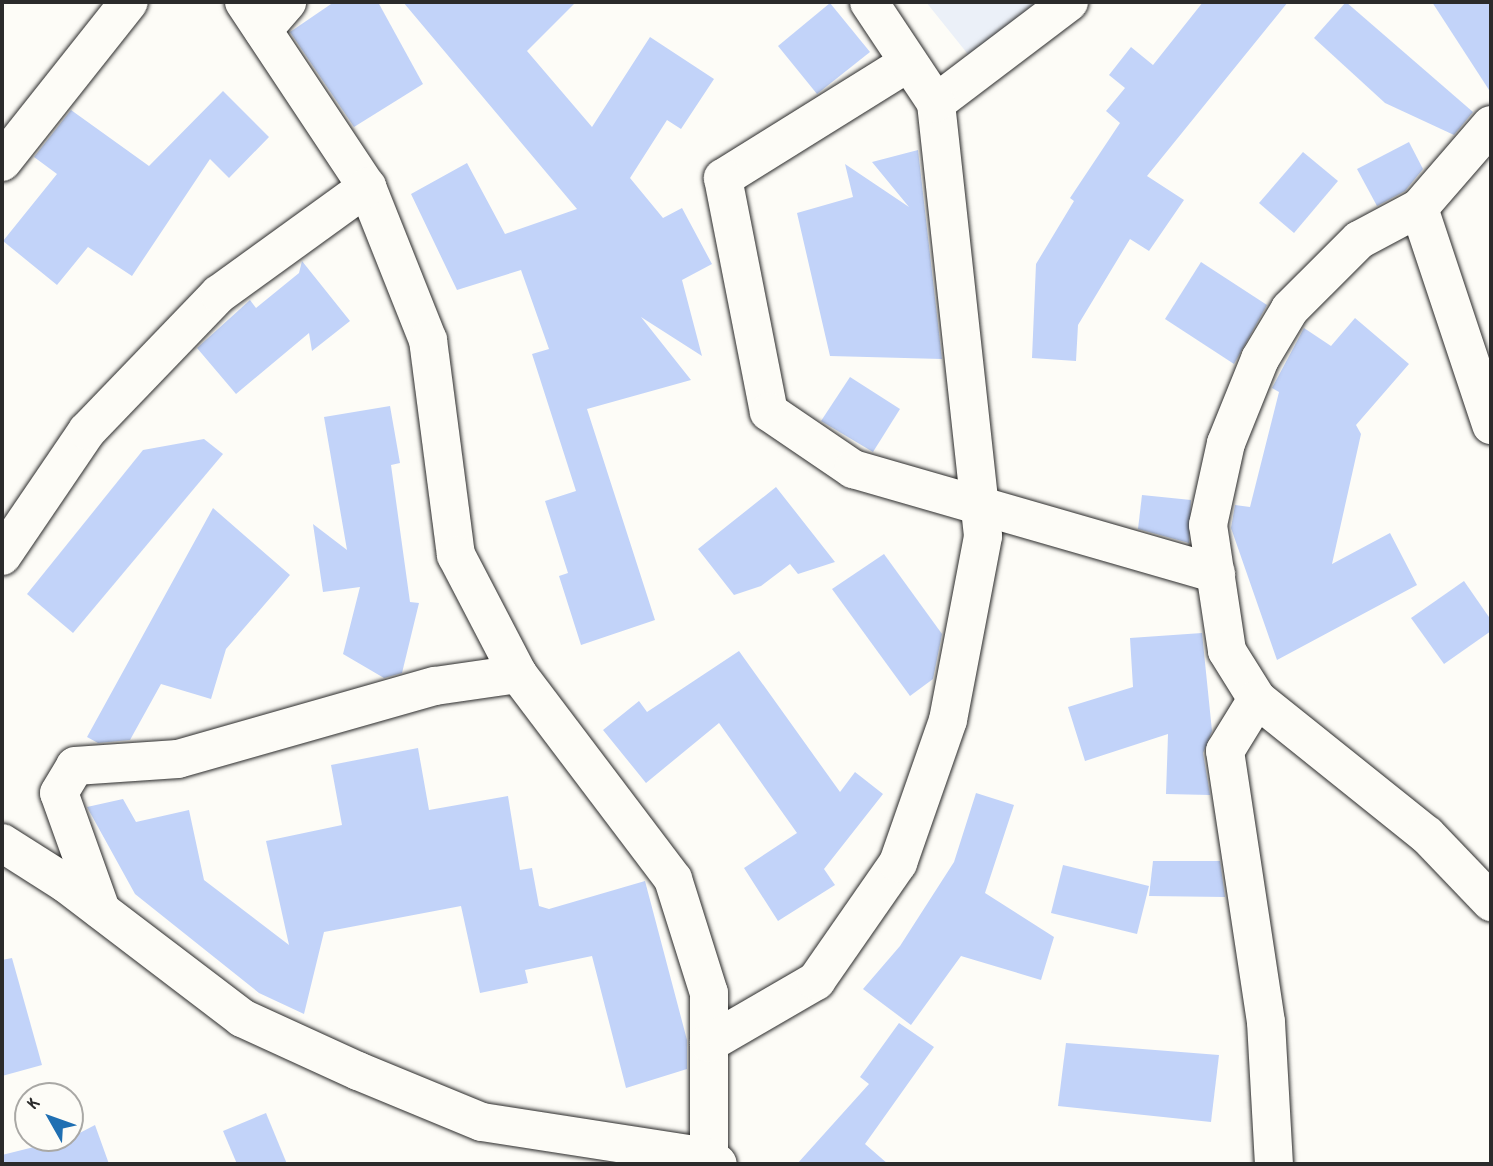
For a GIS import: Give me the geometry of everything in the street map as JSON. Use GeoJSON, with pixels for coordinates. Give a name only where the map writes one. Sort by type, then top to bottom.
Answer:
{"type":"FeatureCollection","features":[{"type":"Feature","properties":{"kind":"street"},"geometry":{"type":"LineString","coordinates":[[2,162],[129,2]]}},
{"type":"Feature","properties":{"kind":"street"},"geometry":{"type":"LineString","coordinates":[[709,1043],[816,981],[898,863],[948,720],[983,536],[936,103],[869,2]]}},
{"type":"Feature","properties":{"kind":"street"},"geometry":{"type":"LineString","coordinates":[[936,103],[1069,2]]}},
{"type":"Feature","properties":{"kind":"street"},"geometry":{"type":"LineString","coordinates":[[2,844],[101,910],[243,1018],[482,1122],[713,1161],[709,993],[673,879],[518,674],[456,555],[428,340],[367,187],[265,11]]}},
{"type":"Feature","properties":{"kind":"street"},"geometry":{"type":"LineString","coordinates":[[908,63],[723,178],[769,412],[853,469],[1216,573]]}},
{"type":"Feature","properties":{"kind":"street"},"geometry":{"type":"LineString","coordinates":[[1491,125],[1419,208],[1359,240],[1320,272],[1260,359],[1226,443],[1209,525],[1227,651],[1256,699],[1427,835],[1491,901]]}},
{"type":"Feature","properties":{"kind":"street"},"geometry":{"type":"LineString","coordinates":[[2,556],[87,431],[219,294],[367,187]]}},
{"type":"Feature","properties":{"kind":"street"},"geometry":{"type":"LineString","coordinates":[[1419,208],[1491,425]]}},
{"type":"Feature","properties":{"kind":"street"},"geometry":{"type":"LineString","coordinates":[[101,910],[61,804],[62,782],[75,766],[178,759],[435,686],[518,674]]}},
{"type":"Feature","properties":{"kind":"street"},"geometry":{"type":"LineString","coordinates":[[1256,699],[1225,751],[1266,1022],[1274,1164]]}},
{"type":"Feature","properties":{"kind":"shaded area"},"geometry":{"type":"Polygon","coordinates":[[[926,2],[1042,2],[987,78],[926,2]]]}},
{"type":"Feature","properties":{"kind":"building"},"geometry":{"type":"Polygon","coordinates":[[[334,2],[378,2],[423,84],[354,127],[290,32],[334,2]]]}},
{"type":"Feature","properties":{"kind":"building"},"geometry":{"type":"Polygon","coordinates":[[[403,2],[576,2],[527,51],[592,127],[650,37],[714,79],[681,129],[667,120],[630,178],[663,218],[682,208],[712,264],[682,280],[702,356],[641,317],[691,380],[587,409],[655,620],[581,645],[559,576],[568,573],[545,501],[576,491],[532,354],[549,349],[521,270],[457,290],[411,194],[467,163],[505,234],[577,209],[403,2]]]}},
{"type":"Feature","properties":{"kind":"building"},"geometry":{"type":"Polygon","coordinates":[[[1203,2],[1288,2],[1147,176],[1184,200],[1149,251],[1130,239],[1078,325],[1076,361],[1032,358],[1036,264],[1074,201],[1070,198],[1120,123],[1106,111],[1125,88],[1109,75],[1131,47],[1153,65],[1203,2]]]}},
{"type":"Feature","properties":{"kind":"building"},"geometry":{"type":"Polygon","coordinates":[[[1346,2],[1473,112],[1454,135],[1385,103],[1314,38],[1346,2]]]}},
{"type":"Feature","properties":{"kind":"building"},"geometry":{"type":"Polygon","coordinates":[[[1432,2],[1491,2],[1491,93],[1432,2]]]}},
{"type":"Feature","properties":{"kind":"building"},"geometry":{"type":"Polygon","coordinates":[[[830,3],[870,52],[817,94],[778,46],[830,3]]]}},
{"type":"Feature","properties":{"kind":"building"},"geometry":{"type":"Polygon","coordinates":[[[223,91],[269,137],[229,178],[210,159],[132,276],[88,247],[57,285],[3,241],[57,174],[34,157],[71,110],[149,166],[223,91]]]}},
{"type":"Feature","properties":{"kind":"building"},"geometry":{"type":"Polygon","coordinates":[[[1409,142],[1423,169],[1405,191],[1377,206],[1357,169],[1409,142]]]}},
{"type":"Feature","properties":{"kind":"building"},"geometry":{"type":"Polygon","coordinates":[[[918,150],[942,359],[830,356],[797,213],[853,197],[845,164],[909,207],[872,162],[918,150]]]}},
{"type":"Feature","properties":{"kind":"building"},"geometry":{"type":"Polygon","coordinates":[[[1303,152],[1338,181],[1294,233],[1259,203],[1303,152]]]}},
{"type":"Feature","properties":{"kind":"building"},"geometry":{"type":"Polygon","coordinates":[[[302,261],[350,321],[312,351],[309,333],[236,394],[197,348],[250,300],[256,308],[299,273],[302,261]]]}},
{"type":"Feature","properties":{"kind":"building"},"geometry":{"type":"Polygon","coordinates":[[[1201,262],[1267,305],[1234,364],[1165,319],[1201,262]]]}},
{"type":"Feature","properties":{"kind":"building"},"geometry":{"type":"Polygon","coordinates":[[[1355,318],[1409,364],[1356,425],[1361,434],[1332,564],[1390,533],[1417,585],[1277,660],[1231,528],[1235,505],[1250,507],[1279,392],[1272,388],[1304,328],[1331,346],[1355,318]]]}},
{"type":"Feature","properties":{"kind":"building"},"geometry":{"type":"Polygon","coordinates":[[[850,377],[900,409],[873,452],[821,421],[850,377]]]}},
{"type":"Feature","properties":{"kind":"building"},"geometry":{"type":"Polygon","coordinates":[[[390,406],[400,463],[391,465],[410,602],[419,603],[402,673],[384,678],[343,654],[360,587],[323,592],[313,524],[347,550],[324,417],[390,406]]]}},
{"type":"Feature","properties":{"kind":"building"},"geometry":{"type":"Polygon","coordinates":[[[204,439],[223,454],[73,633],[27,594],[143,450],[204,439]]]}},
{"type":"Feature","properties":{"kind":"building"},"geometry":{"type":"Polygon","coordinates":[[[776,487],[835,562],[798,574],[790,564],[761,586],[734,595],[698,549],[776,487]]]}},
{"type":"Feature","properties":{"kind":"building"},"geometry":{"type":"Polygon","coordinates":[[[1142,495],[1191,500],[1189,543],[1138,529],[1142,495]]]}},
{"type":"Feature","properties":{"kind":"building"},"geometry":{"type":"Polygon","coordinates":[[[213,508],[290,575],[226,649],[211,699],[161,684],[130,740],[98,743],[87,737],[213,508]]]}},
{"type":"Feature","properties":{"kind":"building"},"geometry":{"type":"Polygon","coordinates":[[[884,554],[942,634],[933,679],[910,696],[832,589],[884,554]]]}},
{"type":"Feature","properties":{"kind":"building"},"geometry":{"type":"Polygon","coordinates":[[[1464,581],[1491,620],[1491,631],[1444,664],[1411,618],[1464,581]]]}},
{"type":"Feature","properties":{"kind":"building"},"geometry":{"type":"Polygon","coordinates":[[[1202,633],[1212,731],[1203,753],[1210,795],[1166,794],[1168,734],[1085,761],[1068,707],[1133,687],[1130,638],[1202,633]]]}},
{"type":"Feature","properties":{"kind":"building"},"geometry":{"type":"Polygon","coordinates":[[[739,651],[840,792],[855,772],[883,794],[824,869],[835,885],[778,921],[744,868],[797,833],[719,723],[646,783],[603,730],[639,701],[647,712],[739,651]]]}},
{"type":"Feature","properties":{"kind":"building"},"geometry":{"type":"Polygon","coordinates":[[[418,748],[429,810],[508,796],[520,870],[532,868],[539,906],[549,909],[645,881],[687,1040],[687,1069],[626,1088],[592,956],[525,970],[528,983],[480,993],[461,906],[324,932],[304,1014],[259,993],[135,894],[87,807],[123,799],[136,822],[189,810],[204,880],[289,945],[266,841],[342,825],[331,765],[418,748]]]}},
{"type":"Feature","properties":{"kind":"building"},"geometry":{"type":"Polygon","coordinates":[[[976,793],[1014,805],[985,893],[1054,937],[1041,980],[961,956],[911,1025],[863,989],[900,946],[954,862],[976,793]]]}},
{"type":"Feature","properties":{"kind":"building"},"geometry":{"type":"Polygon","coordinates":[[[1153,861],[1220,861],[1225,897],[1149,896],[1153,861]]]}},
{"type":"Feature","properties":{"kind":"building"},"geometry":{"type":"Polygon","coordinates":[[[1063,865],[1149,886],[1137,934],[1051,913],[1063,865]]]}},
{"type":"Feature","properties":{"kind":"building"},"geometry":{"type":"Polygon","coordinates":[[[12,958],[42,1065],[2,1076],[2,960],[12,958]]]}},
{"type":"Feature","properties":{"kind":"building"},"geometry":{"type":"Polygon","coordinates":[[[899,1023],[934,1047],[865,1144],[888,1164],[797,1164],[869,1084],[860,1077],[899,1023]]]}},
{"type":"Feature","properties":{"kind":"building"},"geometry":{"type":"Polygon","coordinates":[[[1066,1043],[1219,1055],[1211,1122],[1058,1106],[1066,1043]]]}},
{"type":"Feature","properties":{"kind":"building"},"geometry":{"type":"Polygon","coordinates":[[[266,1113],[287,1164],[237,1164],[223,1131],[266,1113]]]}},
{"type":"Feature","properties":{"kind":"building"},"geometry":{"type":"Polygon","coordinates":[[[95,1125],[109,1164],[2,1164],[2,1155],[14,1152],[84,1152],[84,1131],[95,1125]]]}}]}
